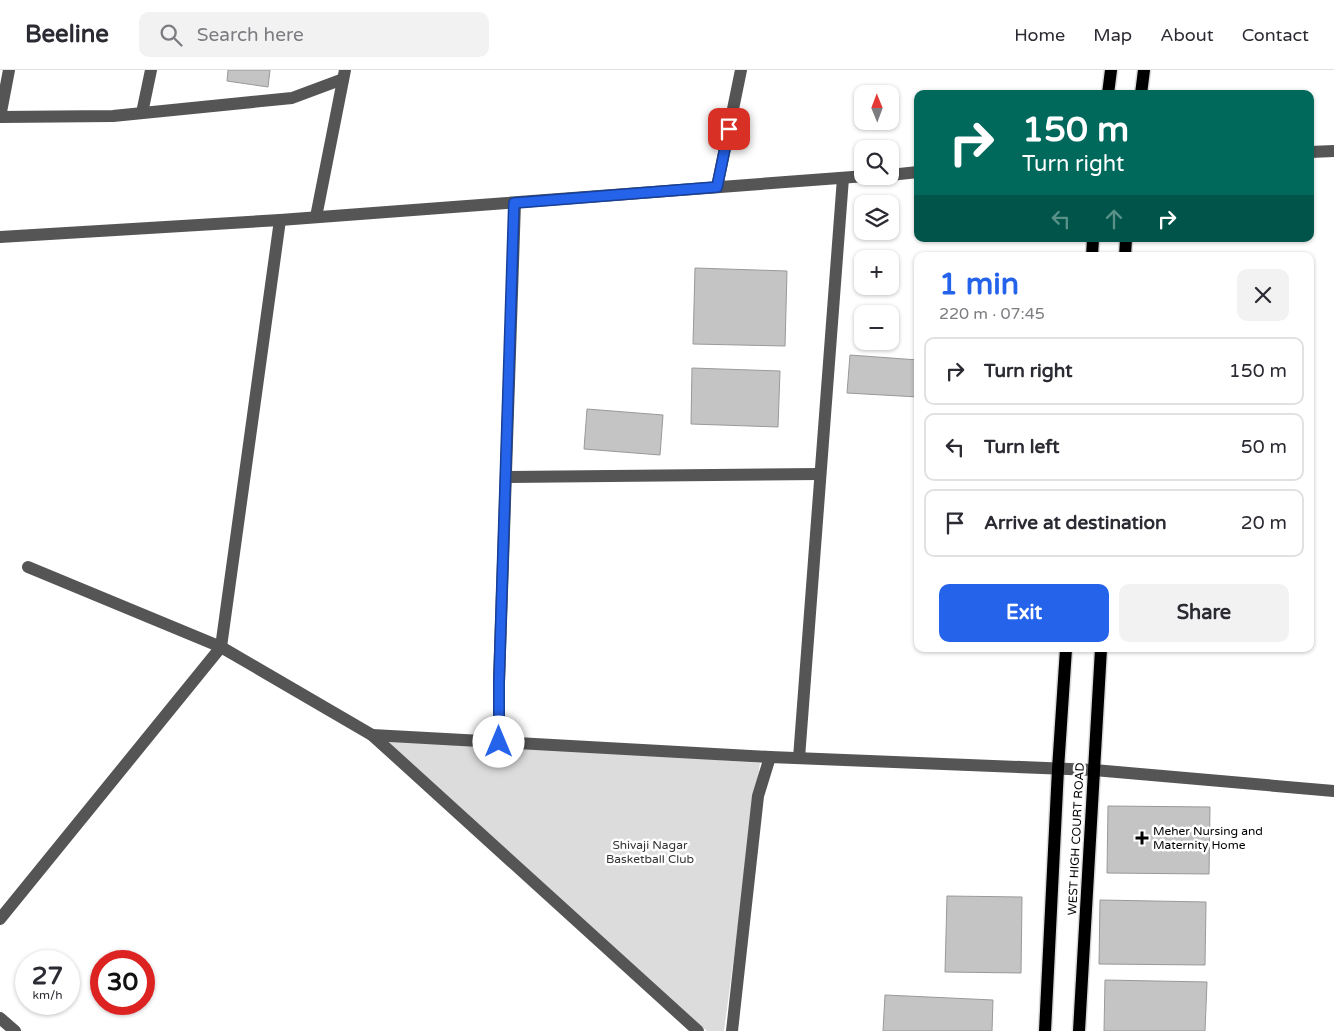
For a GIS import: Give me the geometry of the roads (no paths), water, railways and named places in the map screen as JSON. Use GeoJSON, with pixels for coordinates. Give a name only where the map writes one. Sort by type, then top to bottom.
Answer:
{"type":"FeatureCollection","features":[{"type":"Feature","properties":{"kind":"main road"},"geometry":{"type":"LineString","coordinates":[[1108,90],[1111,70]]}},
{"type":"Feature","properties":{"kind":"main road"},"geometry":{"type":"LineString","coordinates":[[1142,90],[1144,70]]}},
{"type":"Feature","properties":{"kind":"main road","name":"WEST HIGH COURT ROAD"},"geometry":{"type":"LineString","coordinates":[[1045,1031],[1066,652]]}},
{"type":"Feature","properties":{"kind":"main road","name":"WEST HIGH COURT ROAD"},"geometry":{"type":"LineString","coordinates":[[1079,1031],[1100,652]]}},
{"type":"Feature","properties":{"kind":"street"},"geometry":{"type":"LineString","coordinates":[[9,70],[0,117],[113,116],[292,98],[344,74]]}},
{"type":"Feature","properties":{"kind":"street"},"geometry":{"type":"LineString","coordinates":[[142,113],[151,70]]}},
{"type":"Feature","properties":{"kind":"street"},"geometry":{"type":"LineString","coordinates":[[717,187],[742,70]]}},
{"type":"Feature","properties":{"kind":"street"},"geometry":{"type":"LineString","coordinates":[[316,217],[344,74]]}},
{"type":"Feature","properties":{"kind":"street"},"geometry":{"type":"LineString","coordinates":[[1314,152],[1334,151]]}},
{"type":"Feature","properties":{"kind":"street"},"geometry":{"type":"LineString","coordinates":[[899,173],[914,172]]}},
{"type":"Feature","properties":{"kind":"street"},"geometry":{"type":"LineString","coordinates":[[0,237],[280,220],[854,177]]}},
{"type":"Feature","properties":{"kind":"street"},"geometry":{"type":"LineString","coordinates":[[799,758],[843,178]]}},
{"type":"Feature","properties":{"kind":"street"},"geometry":{"type":"LineString","coordinates":[[499,742],[499,682],[514,203]]}},
{"type":"Feature","properties":{"kind":"street"},"geometry":{"type":"LineString","coordinates":[[0,920],[221,647],[280,220]]}},
{"type":"Feature","properties":{"kind":"street"},"geometry":{"type":"LineString","coordinates":[[506,477],[820,474]]}},
{"type":"Feature","properties":{"kind":"street"},"geometry":{"type":"LineString","coordinates":[[28,567],[221,647],[372,735],[698,1031]]}},
{"type":"Feature","properties":{"kind":"street"},"geometry":{"type":"LineString","coordinates":[[372,735],[770,757],[1094,770],[1334,791]]}},
{"type":"Feature","properties":{"kind":"street"},"geometry":{"type":"LineString","coordinates":[[732,1031],[758,796],[770,757]]}},
{"type":"Feature","properties":{"kind":"street"},"geometry":{"type":"LineString","coordinates":[[0,1018],[15,1031]]}},
{"type":"Feature","properties":{"kind":"place","name":"Meher Nursing and Maternity Home"},"geometry":{"type":"Point","coordinates":[1142,838]}},
{"type":"Feature","properties":{"kind":"park label","name":"Shivaji Nagar Basketball Club"},"geometry":{"type":"Point","coordinates":[650,852]}}]}
